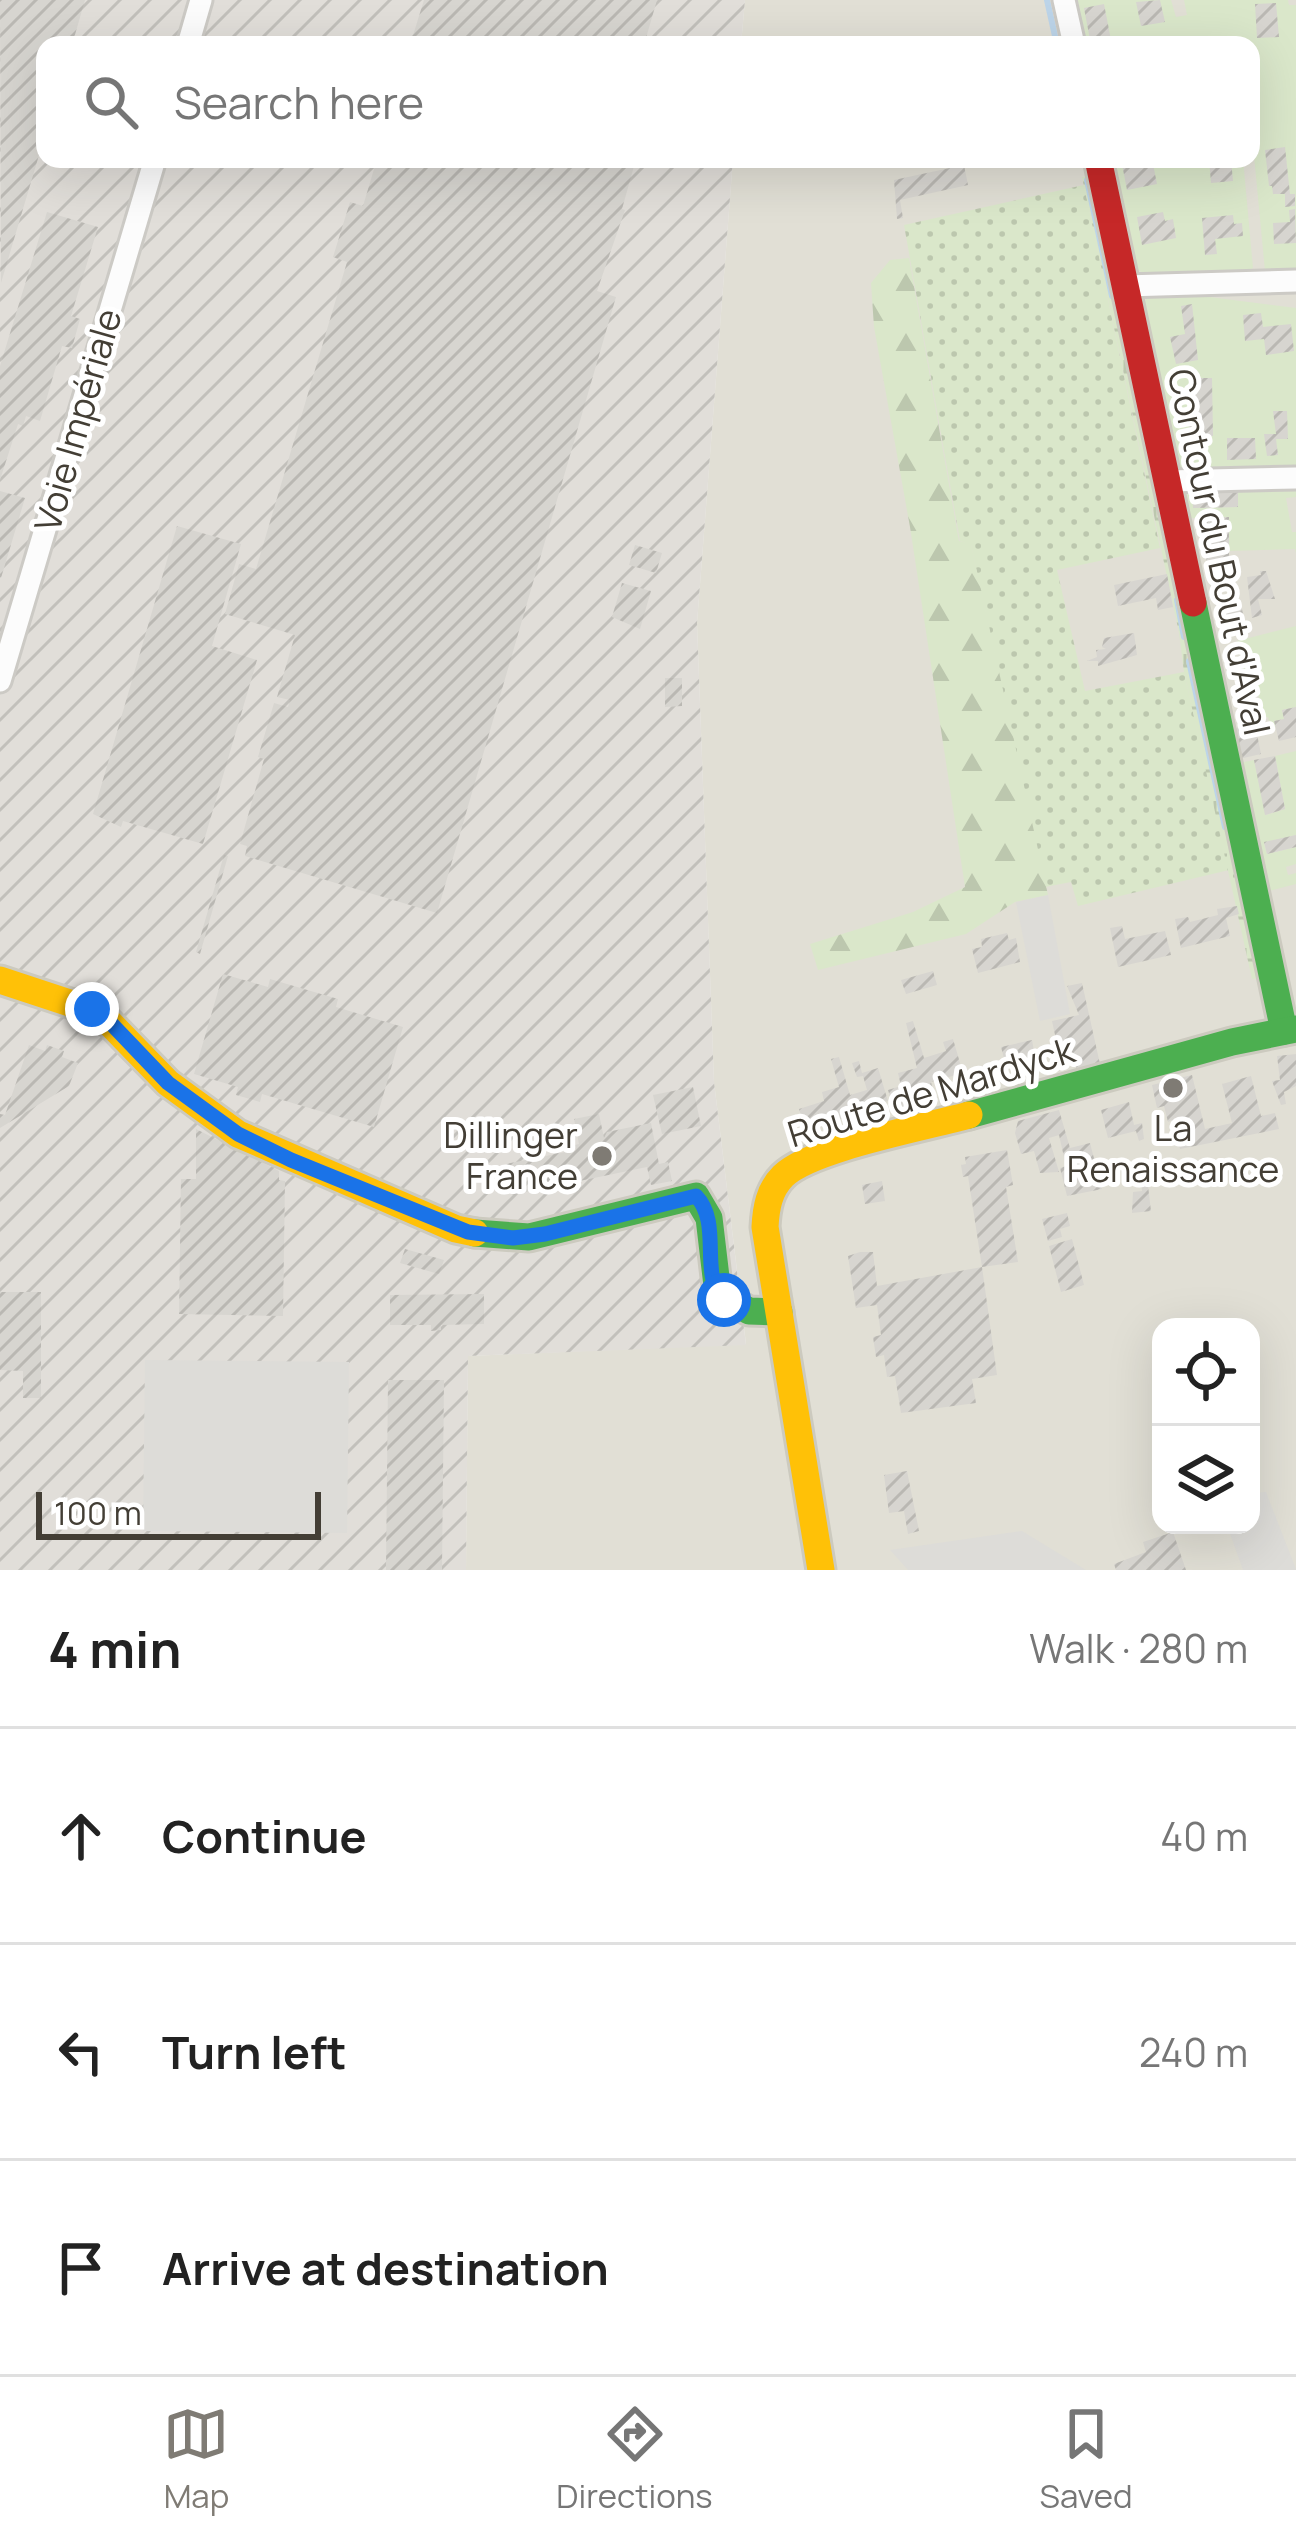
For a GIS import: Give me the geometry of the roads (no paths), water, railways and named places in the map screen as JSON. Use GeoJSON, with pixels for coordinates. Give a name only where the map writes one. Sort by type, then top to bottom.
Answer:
{"type":"FeatureCollection","features":[{"type":"Feature","properties":{"kind":"street"},"geometry":{"type":"LineString","coordinates":[[191,36],[201,0]]}},
{"type":"Feature","properties":{"kind":"street"},"geometry":{"type":"LineString","coordinates":[[1064,0],[1072,36]]}},
{"type":"Feature","properties":{"kind":"street","name":"Voie Impériale"},"geometry":{"type":"LineString","coordinates":[[0,681],[151,168]]}},
{"type":"Feature","properties":{"kind":"street","name":"Contour du Bout d'Aval"},"geometry":{"type":"LineString","coordinates":[[1100,168],[1290,1030]]}},
{"type":"Feature","properties":{"kind":"street"},"geometry":{"type":"LineString","coordinates":[[1125,286],[1296,280]]}},
{"type":"Feature","properties":{"kind":"street"},"geometry":{"type":"LineString","coordinates":[[1168,481],[1296,478]]}},
{"type":"Feature","properties":{"kind":"street"},"geometry":{"type":"LineString","coordinates":[[0,980],[100,1013],[168,1083],[238,1134],[456,1228],[497,1237],[529,1237],[696,1196],[709,1218],[718,1294],[743,1309],[779,1312]]}},
{"type":"Feature","properties":{"kind":"street","name":"Route de Mardyck"},"geometry":{"type":"LineString","coordinates":[[821,1570],[764,1215],[774,1186],[796,1164],[1104,1076],[1290,1030]]}},
{"type":"Feature","properties":{"kind":"waterway"},"geometry":{"type":"LineString","coordinates":[[1047,0],[1055,36]]}},
{"type":"Feature","properties":{"kind":"waterway"},"geometry":{"type":"LineString","coordinates":[[1087,180],[1112,296]]}},
{"type":"Feature","properties":{"kind":"waterway"},"geometry":{"type":"LineString","coordinates":[[1177,600],[1184,637]]}},
{"type":"Feature","properties":{"kind":"waterway"},"geometry":{"type":"LineString","coordinates":[[1189,661],[1225,827]]}},
{"type":"Feature","properties":{"kind":"place","name":"La Renaissance"},"geometry":{"type":"Point","coordinates":[1173,1088]}},
{"type":"Feature","properties":{"kind":"place","name":"Dillinger France"},"geometry":{"type":"Point","coordinates":[602,1156]}}]}
